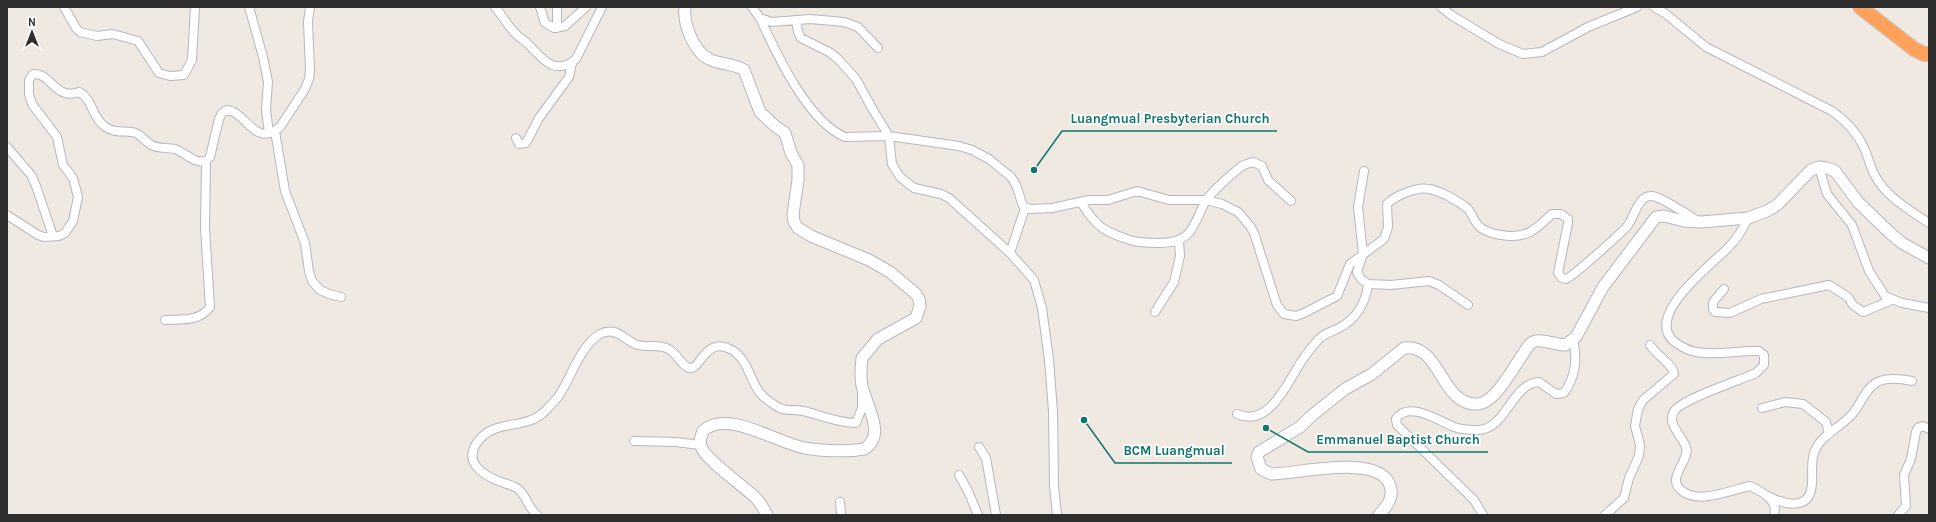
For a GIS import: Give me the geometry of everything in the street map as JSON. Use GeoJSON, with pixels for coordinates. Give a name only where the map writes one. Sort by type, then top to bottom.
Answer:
{"type":"FeatureCollection","features":[{"type":"Feature","properties":{"kind":"highway"},"geometry":{"type":"LineString","coordinates":[[1860,7],[1914,49],[1924,54],[1929,54]]}},
{"type":"Feature","properties":{"kind":"street"},"geometry":{"type":"LineString","coordinates":[[64,7],[76,28],[80,32],[97,36],[113,34],[138,41],[159,73],[175,76],[184,75],[190,67],[192,60],[195,7]]}},
{"type":"Feature","properties":{"kind":"street"},"geometry":{"type":"LineString","coordinates":[[249,7],[263,57],[268,82],[266,110],[285,191],[305,243],[308,271],[312,281],[320,290],[341,297]]}},
{"type":"Feature","properties":{"kind":"street"},"geometry":{"type":"LineString","coordinates":[[7,215],[38,235],[44,237],[65,233],[73,221],[78,197],[73,178],[63,165],[57,137],[32,104],[29,94],[29,80],[33,74],[42,75],[54,88],[65,93],[72,95],[79,92],[85,95],[97,118],[102,125],[109,129],[137,133],[150,145],[164,149],[176,150],[201,162],[206,161],[210,157],[219,118],[222,113],[227,110],[236,112],[249,127],[255,131],[272,132],[280,127],[305,89],[309,79],[308,22],[310,7]]}},
{"type":"Feature","properties":{"kind":"street"},"geometry":{"type":"LineString","coordinates":[[495,7],[516,35],[528,44],[543,61],[553,66],[572,63]]}},
{"type":"Feature","properties":{"kind":"street"},"geometry":{"type":"LineString","coordinates":[[540,7],[545,23],[551,28],[565,26],[586,7]]}},
{"type":"Feature","properties":{"kind":"street"},"geometry":{"type":"LineString","coordinates":[[557,7],[557,28]]}},
{"type":"Feature","properties":{"kind":"street"},"geometry":{"type":"LineString","coordinates":[[516,138],[519,144],[526,143],[539,118],[569,77],[572,63],[582,49],[602,7]]}},
{"type":"Feature","properties":{"kind":"street"},"geometry":{"type":"LineString","coordinates":[[537,515],[517,488],[493,478],[480,470],[473,463],[471,457],[472,451],[476,444],[488,431],[502,425],[531,421],[539,416],[558,397],[586,348],[593,340],[605,332],[615,332],[639,346],[659,345],[669,349],[686,366],[690,368],[696,366],[708,349],[718,345],[727,348],[741,357],[761,395],[771,403],[782,409],[802,410],[842,423],[856,423],[862,408],[862,358],[878,339],[916,318],[920,306],[919,299],[916,294],[890,272],[869,260],[811,236],[798,228],[794,222],[793,214],[798,180],[798,165],[791,153],[785,133],[760,112],[744,70],[738,66],[708,59],[699,50],[686,23],[685,7]]}},
{"type":"Feature","properties":{"kind":"street"},"geometry":{"type":"LineString","coordinates":[[752,7],[760,18],[799,91],[831,128],[845,137],[889,136],[958,146],[989,159],[1011,177],[1016,185],[1023,206],[1026,208],[1052,208],[1081,202],[1113,199],[1137,191],[1169,200],[1206,200],[1230,207],[1238,212],[1254,233],[1279,310],[1290,316],[1304,314],[1337,296],[1347,268],[1363,254],[1379,244],[1387,233],[1387,204],[1390,200],[1422,189],[1435,190],[1465,207],[1482,228],[1496,234],[1512,236],[1524,235],[1537,228],[1552,214],[1561,214],[1568,219],[1568,223],[1558,273],[1562,278],[1566,279],[1577,272],[1628,226],[1642,201],[1646,197],[1656,197],[1701,222]]}},
{"type":"Feature","properties":{"kind":"street"},"geometry":{"type":"LineString","coordinates":[[1440,7],[1451,16],[1499,44],[1522,54],[1542,52],[1588,27],[1637,7]]}},
{"type":"Feature","properties":{"kind":"street"},"geometry":{"type":"LineString","coordinates":[[1654,7],[1666,14],[1706,47],[1832,111],[1846,121],[1856,132],[1864,148],[1874,175],[1888,193],[1907,209],[1929,223]]}},
{"type":"Feature","properties":{"kind":"street"},"geometry":{"type":"LineString","coordinates":[[760,18],[772,22],[829,19],[844,22],[858,28],[878,48]]}},
{"type":"Feature","properties":{"kind":"street"},"geometry":{"type":"LineString","coordinates":[[796,20],[798,32],[801,38],[829,52],[838,59],[856,79],[889,136],[892,164],[900,177],[914,188],[940,194],[949,198],[1010,253],[1034,280],[1042,308],[1049,360],[1054,486],[1057,515]]}},
{"type":"Feature","properties":{"kind":"street"},"geometry":{"type":"LineString","coordinates":[[7,146],[30,175],[36,186],[53,236]]}},
{"type":"Feature","properties":{"kind":"street"},"geometry":{"type":"LineString","coordinates":[[165,320],[195,318],[205,314],[210,307],[205,228],[206,161]]}},
{"type":"Feature","properties":{"kind":"street"},"geometry":{"type":"LineString","coordinates":[[1081,202],[1090,218],[1107,232],[1135,241],[1172,243],[1179,241],[1189,234],[1195,225],[1206,200],[1243,165],[1253,162],[1262,166],[1268,180],[1291,201]]}},
{"type":"Feature","properties":{"kind":"street"},"geometry":{"type":"LineString","coordinates":[[1819,167],[1827,194],[1852,226],[1868,271],[1876,285],[1885,296],[1892,300],[1929,308]]}},
{"type":"Feature","properties":{"kind":"street"},"geometry":{"type":"LineString","coordinates":[[1379,515],[1390,502],[1392,488],[1384,476],[1378,471],[1350,468],[1271,474],[1261,469],[1257,457],[1259,452],[1300,427],[1310,416],[1345,389],[1372,374],[1404,348],[1422,351],[1456,396],[1463,401],[1474,405],[1486,402],[1493,397],[1531,344],[1540,341],[1565,345],[1573,341],[1603,287],[1656,218],[1664,216],[1684,221],[1701,222],[1748,218],[1767,211],[1777,205],[1811,170],[1819,167],[1835,171],[1858,202],[1890,233],[1929,258]]}},
{"type":"Feature","properties":{"kind":"street"},"geometry":{"type":"LineString","coordinates":[[1364,171],[1358,207],[1363,254],[1357,272],[1361,279],[1368,284],[1391,285],[1430,281],[1439,285],[1468,306]]}},
{"type":"Feature","properties":{"kind":"street"},"geometry":{"type":"LineString","coordinates":[[1010,253],[1026,208]]}},
{"type":"Feature","properties":{"kind":"street"},"geometry":{"type":"LineString","coordinates":[[1748,218],[1737,238],[1701,272],[1681,294],[1667,320],[1666,328],[1672,340],[1694,352],[1714,353],[1759,351],[1764,355],[1764,365],[1756,373],[1693,398],[1678,408],[1673,414],[1672,420],[1686,447],[1687,454],[1676,480],[1677,487],[1690,496],[1706,497],[1750,486],[1778,502],[1793,504],[1800,503],[1806,499],[1811,490],[1814,453],[1822,440],[1853,414],[1872,385],[1877,382],[1903,379],[1912,381]]}},
{"type":"Feature","properties":{"kind":"street"},"geometry":{"type":"LineString","coordinates":[[1155,312],[1174,282],[1180,256],[1179,241]]}},
{"type":"Feature","properties":{"kind":"street"},"geometry":{"type":"LineString","coordinates":[[1237,414],[1245,418],[1263,412],[1276,402],[1318,339],[1349,322],[1359,310],[1367,295],[1368,284]]}},
{"type":"Feature","properties":{"kind":"street"},"geometry":{"type":"LineString","coordinates":[[1724,289],[1713,302],[1713,309],[1715,312],[1730,313],[1761,299],[1829,285],[1848,297],[1853,305],[1863,312],[1892,300]]}},
{"type":"Feature","properties":{"kind":"street"},"geometry":{"type":"LineString","coordinates":[[1483,515],[1474,500],[1398,424],[1396,419],[1399,414],[1406,411],[1415,412],[1456,427],[1483,430],[1490,426],[1504,413],[1526,385],[1539,382],[1554,393],[1564,393],[1574,370],[1575,349],[1573,341]]}},
{"type":"Feature","properties":{"kind":"street"},"geometry":{"type":"LineString","coordinates":[[1605,515],[1624,498],[1629,478],[1639,456],[1640,444],[1635,420],[1638,408],[1643,400],[1674,374],[1668,363],[1656,354],[1650,345]]}},
{"type":"Feature","properties":{"kind":"street"},"geometry":{"type":"LineString","coordinates":[[767,515],[757,500],[708,458],[700,445],[703,431],[713,424],[721,424],[760,431],[805,448],[864,449],[870,446],[875,433],[862,386]]}},
{"type":"Feature","properties":{"kind":"street"},"geometry":{"type":"LineString","coordinates":[[1762,408],[1785,402],[1803,404],[1826,422],[1829,434]]}},
{"type":"Feature","properties":{"kind":"street"},"geometry":{"type":"LineString","coordinates":[[1898,515],[1906,506],[1904,475],[1911,459],[1916,432],[1918,428],[1923,426],[1929,429]]}},
{"type":"Feature","properties":{"kind":"street"},"geometry":{"type":"LineString","coordinates":[[634,441],[676,442],[700,445]]}},
{"type":"Feature","properties":{"kind":"street"},"geometry":{"type":"LineString","coordinates":[[979,447],[986,458],[996,515]]}},
{"type":"Feature","properties":{"kind":"street"},"geometry":{"type":"LineString","coordinates":[[959,475],[968,491],[978,515]]}},
{"type":"Feature","properties":{"kind":"street"},"geometry":{"type":"LineString","coordinates":[[1768,496],[1776,511],[1774,515]]}},
{"type":"Feature","properties":{"kind":"street"},"geometry":{"type":"LineString","coordinates":[[840,502],[841,515]]}},
{"type":"Feature","properties":{"kind":"place","name":"Luangmual Presbyterian Church"},"geometry":{"type":"Point","coordinates":[1034,170]}},
{"type":"Feature","properties":{"kind":"place","name":"BCM Luangmual"},"geometry":{"type":"Point","coordinates":[1084,420]}},
{"type":"Feature","properties":{"kind":"place","name":"Emmanuel Baptist Church"},"geometry":{"type":"Point","coordinates":[1266,428]}}]}
